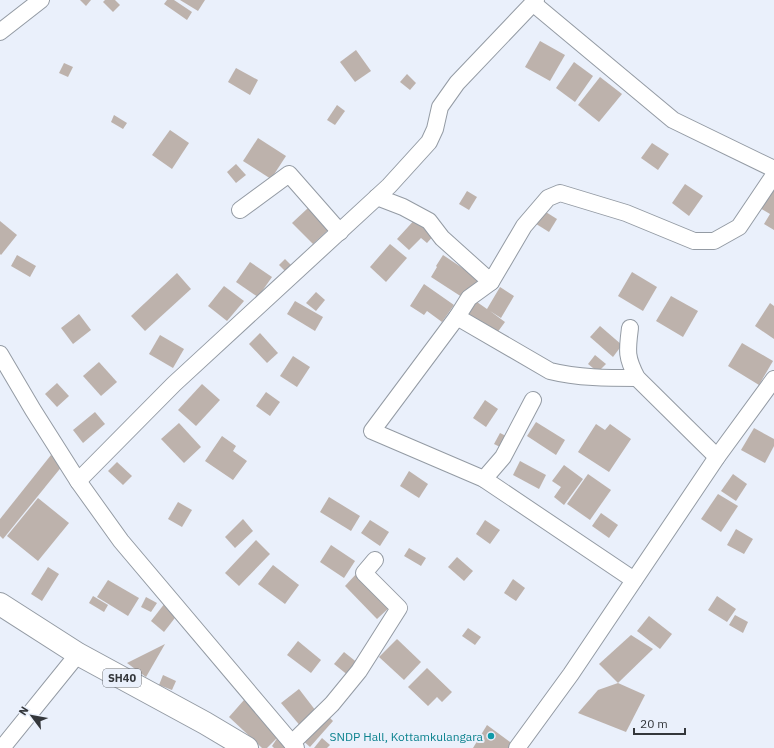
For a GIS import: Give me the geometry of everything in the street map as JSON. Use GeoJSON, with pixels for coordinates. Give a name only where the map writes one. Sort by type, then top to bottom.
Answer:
{"type":"FeatureCollection","features":[{"type":"Feature","properties":{"kind":"main road","name":"SH40"},"geometry":{"type":"LineString","coordinates":[[0,604],[78,654],[247,748]]}},
{"type":"Feature","properties":{"kind":"street"},"geometry":{"type":"LineString","coordinates":[[0,32],[41,0]]}},
{"type":"Feature","properties":{"kind":"street"},"geometry":{"type":"LineString","coordinates":[[78,481],[174,384],[377,197],[429,142],[435,129],[440,107],[456,83],[535,2],[673,120],[774,169]]}},
{"type":"Feature","properties":{"kind":"street"},"geometry":{"type":"LineString","coordinates":[[634,580],[484,479],[372,431],[469,298],[491,282],[524,226],[548,198],[560,193],[626,213],[694,241],[714,241],[739,227],[774,173]]}},
{"type":"Feature","properties":{"kind":"street"},"geometry":{"type":"LineString","coordinates":[[240,210],[289,174],[340,232]]}},
{"type":"Feature","properties":{"kind":"street"},"geometry":{"type":"LineString","coordinates":[[377,197],[403,207],[429,221],[442,238],[491,282]]}},
{"type":"Feature","properties":{"kind":"street"},"geometry":{"type":"LineString","coordinates":[[457,316],[550,371],[580,377],[637,378]]}},
{"type":"Feature","properties":{"kind":"street"},"geometry":{"type":"LineString","coordinates":[[630,328],[627,346],[629,362],[637,378],[717,457]]}},
{"type":"Feature","properties":{"kind":"street"},"geometry":{"type":"LineString","coordinates":[[0,354],[32,410],[78,481],[121,541],[294,746],[332,704],[359,671],[399,608],[364,573],[375,560]]}},
{"type":"Feature","properties":{"kind":"street"},"geometry":{"type":"LineString","coordinates":[[517,748],[571,674],[717,457],[774,378]]}},
{"type":"Feature","properties":{"kind":"street"},"geometry":{"type":"LineString","coordinates":[[484,479],[503,456],[533,400]]}},
{"type":"Feature","properties":{"kind":"street"},"geometry":{"type":"LineString","coordinates":[[2,748],[78,654]]}},
{"type":"Feature","properties":{"kind":"building"},"geometry":{"type":"Polygon","coordinates":[[[80,0],[91,0],[86,6],[80,0]]]}},
{"type":"Feature","properties":{"kind":"building"},"geometry":{"type":"Polygon","coordinates":[[[105,0],[115,0],[120,5],[113,12],[103,2],[105,0]]]}},
{"type":"Feature","properties":{"kind":"building"},"geometry":{"type":"Polygon","coordinates":[[[167,0],[174,0],[192,12],[187,20],[164,4],[167,0]]]}},
{"type":"Feature","properties":{"kind":"building"},"geometry":{"type":"Polygon","coordinates":[[[180,0],[205,0],[198,11],[180,0]]]}},
{"type":"Feature","properties":{"kind":"building"},"geometry":{"type":"Polygon","coordinates":[[[540,41],[565,55],[550,81],[525,67],[540,41]]]}},
{"type":"Feature","properties":{"kind":"building"},"geometry":{"type":"Polygon","coordinates":[[[356,50],[371,71],[355,82],[340,62],[356,50]]]}},
{"type":"Feature","properties":{"kind":"building"},"geometry":{"type":"Polygon","coordinates":[[[574,62],[593,76],[575,102],[556,88],[574,62]]]}},
{"type":"Feature","properties":{"kind":"building"},"geometry":{"type":"Polygon","coordinates":[[[64,63],[73,67],[68,77],[59,73],[64,63]]]}},
{"type":"Feature","properties":{"kind":"building"},"geometry":{"type":"Polygon","coordinates":[[[236,68],[258,80],[250,95],[228,82],[236,68]]]}},
{"type":"Feature","properties":{"kind":"building"},"geometry":{"type":"Polygon","coordinates":[[[407,74],[416,83],[410,90],[400,82],[407,74]]]}},
{"type":"Feature","properties":{"kind":"building"},"geometry":{"type":"Polygon","coordinates":[[[600,77],[622,94],[599,122],[578,105],[600,77]]]}},
{"type":"Feature","properties":{"kind":"building"},"geometry":{"type":"Polygon","coordinates":[[[337,105],[345,111],[335,125],[327,120],[337,105]]]}},
{"type":"Feature","properties":{"kind":"building"},"geometry":{"type":"Polygon","coordinates":[[[114,115],[127,123],[123,129],[111,122],[114,115]]]}},
{"type":"Feature","properties":{"kind":"building"},"geometry":{"type":"Polygon","coordinates":[[[170,130],[189,143],[172,169],[152,155],[170,130]]]}},
{"type":"Feature","properties":{"kind":"building"},"geometry":{"type":"Polygon","coordinates":[[[258,138],[286,156],[271,179],[243,161],[258,138]]]}},
{"type":"Feature","properties":{"kind":"building"},"geometry":{"type":"Polygon","coordinates":[[[652,143],[669,154],[658,170],[641,158],[652,143]]]}},
{"type":"Feature","properties":{"kind":"building"},"geometry":{"type":"Polygon","coordinates":[[[236,164],[246,175],[236,183],[227,172],[236,164]]]}},
{"type":"Feature","properties":{"kind":"building"},"geometry":{"type":"Polygon","coordinates":[[[685,184],[703,196],[689,216],[672,203],[685,184]]]}},
{"type":"Feature","properties":{"kind":"building"},"geometry":{"type":"Polygon","coordinates":[[[774,185],[774,230],[764,224],[770,214],[760,208],[774,185]]]}},
{"type":"Feature","properties":{"kind":"building"},"geometry":{"type":"Polygon","coordinates":[[[467,191],[477,197],[469,210],[459,204],[467,191]]]}},
{"type":"Feature","properties":{"kind":"building"},"geometry":{"type":"Polygon","coordinates":[[[308,208],[328,230],[313,244],[292,223],[308,208]]]}},
{"type":"Feature","properties":{"kind":"building"},"geometry":{"type":"Polygon","coordinates":[[[541,209],[557,219],[549,232],[533,222],[541,209]]]}},
{"type":"Feature","properties":{"kind":"building"},"geometry":{"type":"Polygon","coordinates":[[[418,216],[436,233],[427,243],[421,238],[409,250],[397,239],[418,216]]]}},
{"type":"Feature","properties":{"kind":"building"},"geometry":{"type":"Polygon","coordinates":[[[0,221],[17,235],[1,255],[0,254],[0,221]]]}},
{"type":"Feature","properties":{"kind":"building"},"geometry":{"type":"Polygon","coordinates":[[[390,244],[407,258],[386,282],[370,267],[390,244]]]}},
{"type":"Feature","properties":{"kind":"building"},"geometry":{"type":"Polygon","coordinates":[[[17,255],[36,266],[30,277],[11,266],[17,255]]]}},
{"type":"Feature","properties":{"kind":"building"},"geometry":{"type":"Polygon","coordinates":[[[443,255],[479,279],[465,299],[431,277],[443,255]]]}},
{"type":"Feature","properties":{"kind":"building"},"geometry":{"type":"Polygon","coordinates":[[[285,259],[297,271],[291,277],[279,265],[285,259]]]}},
{"type":"Feature","properties":{"kind":"building"},"geometry":{"type":"Polygon","coordinates":[[[250,262],[272,277],[258,297],[236,282],[250,262]]]}},
{"type":"Feature","properties":{"kind":"building"},"geometry":{"type":"Polygon","coordinates":[[[632,272],[657,287],[643,311],[618,296],[632,272]]]}},
{"type":"Feature","properties":{"kind":"building"},"geometry":{"type":"Polygon","coordinates":[[[177,273],[191,289],[145,331],[131,316],[177,273]]]}},
{"type":"Feature","properties":{"kind":"building"},"geometry":{"type":"Polygon","coordinates":[[[424,284],[454,305],[442,322],[427,311],[424,315],[410,306],[424,284]]]}},
{"type":"Feature","properties":{"kind":"building"},"geometry":{"type":"Polygon","coordinates":[[[224,286],[244,301],[227,321],[208,306],[224,286]]]}},
{"type":"Feature","properties":{"kind":"building"},"geometry":{"type":"Polygon","coordinates":[[[500,287],[514,296],[501,318],[490,311],[505,322],[494,337],[463,316],[474,300],[487,309],[500,287]]]}},
{"type":"Feature","properties":{"kind":"building"},"geometry":{"type":"Polygon","coordinates":[[[316,292],[325,300],[316,311],[306,303],[316,292]]]}},
{"type":"Feature","properties":{"kind":"building"},"geometry":{"type":"Polygon","coordinates":[[[671,296],[698,311],[683,337],[656,321],[671,296]]]}},
{"type":"Feature","properties":{"kind":"building"},"geometry":{"type":"Polygon","coordinates":[[[295,301],[323,317],[315,331],[287,314],[295,301]]]}},
{"type":"Feature","properties":{"kind":"building"},"geometry":{"type":"Polygon","coordinates":[[[770,303],[774,306],[774,339],[755,326],[770,303]]]}},
{"type":"Feature","properties":{"kind":"building"},"geometry":{"type":"Polygon","coordinates":[[[79,314],[91,330],[73,344],[61,328],[79,314]]]}},
{"type":"Feature","properties":{"kind":"building"},"geometry":{"type":"Polygon","coordinates":[[[600,326],[622,345],[613,357],[590,337],[600,326]]]}},
{"type":"Feature","properties":{"kind":"building"},"geometry":{"type":"Polygon","coordinates":[[[260,333],[278,353],[267,363],[249,344],[260,333]]]}},
{"type":"Feature","properties":{"kind":"building"},"geometry":{"type":"Polygon","coordinates":[[[160,335],[184,349],[173,368],[149,354],[160,335]]]}},
{"type":"Feature","properties":{"kind":"building"},"geometry":{"type":"Polygon","coordinates":[[[742,343],[773,361],[759,385],[728,366],[742,343]]]}},
{"type":"Feature","properties":{"kind":"building"},"geometry":{"type":"Polygon","coordinates":[[[595,355],[606,364],[598,372],[588,364],[595,355]]]}},
{"type":"Feature","properties":{"kind":"building"},"geometry":{"type":"Polygon","coordinates":[[[293,356],[310,367],[297,387],[280,376],[293,356]]]}},
{"type":"Feature","properties":{"kind":"building"},"geometry":{"type":"Polygon","coordinates":[[[99,362],[117,382],[101,396],[83,376],[99,362]]]}},
{"type":"Feature","properties":{"kind":"building"},"geometry":{"type":"Polygon","coordinates":[[[57,383],[69,396],[57,407],[45,394],[57,383]]]}},
{"type":"Feature","properties":{"kind":"building"},"geometry":{"type":"Polygon","coordinates":[[[202,384],[220,400],[196,426],[178,410],[202,384]]]}},
{"type":"Feature","properties":{"kind":"building"},"geometry":{"type":"Polygon","coordinates":[[[266,392],[280,402],[270,416],[256,406],[266,392]]]}},
{"type":"Feature","properties":{"kind":"building"},"geometry":{"type":"Polygon","coordinates":[[[485,400],[498,409],[486,427],[473,418],[485,400]]]}},
{"type":"Feature","properties":{"kind":"building"},"geometry":{"type":"Polygon","coordinates":[[[95,412],[105,424],[83,443],[73,430],[95,412]]]}},
{"type":"Feature","properties":{"kind":"building"},"geometry":{"type":"Polygon","coordinates":[[[536,422],[565,440],[556,455],[527,436],[536,422]]]}},
{"type":"Feature","properties":{"kind":"building"},"geometry":{"type":"Polygon","coordinates":[[[179,423],[201,447],[184,463],[161,439],[179,423]]]}},
{"type":"Feature","properties":{"kind":"building"},"geometry":{"type":"Polygon","coordinates":[[[596,424],[605,430],[610,424],[631,439],[609,472],[578,452],[596,424]]]}},
{"type":"Feature","properties":{"kind":"building"},"geometry":{"type":"Polygon","coordinates":[[[754,428],[774,439],[774,446],[765,463],[741,450],[754,428]]]}},
{"type":"Feature","properties":{"kind":"building"},"geometry":{"type":"Polygon","coordinates":[[[500,433],[508,437],[502,448],[494,444],[500,433]]]}},
{"type":"Feature","properties":{"kind":"building"},"geometry":{"type":"Polygon","coordinates":[[[222,436],[236,446],[233,451],[247,461],[233,480],[205,461],[222,436]]]}},
{"type":"Feature","properties":{"kind":"building"},"geometry":{"type":"Polygon","coordinates":[[[51,455],[63,465],[3,539],[0,536],[0,519],[51,455]]]}},
{"type":"Feature","properties":{"kind":"building"},"geometry":{"type":"Polygon","coordinates":[[[520,461],[546,475],[539,489],[513,475],[520,461]]]}},
{"type":"Feature","properties":{"kind":"building"},"geometry":{"type":"Polygon","coordinates":[[[117,462],[132,476],[123,485],[108,471],[117,462]]]}},
{"type":"Feature","properties":{"kind":"building"},"geometry":{"type":"Polygon","coordinates":[[[564,465],[583,479],[564,505],[554,497],[561,487],[552,481],[564,465]]]}},
{"type":"Feature","properties":{"kind":"building"},"geometry":{"type":"Polygon","coordinates":[[[409,471],[428,484],[419,498],[400,486],[409,471]]]}},
{"type":"Feature","properties":{"kind":"building"},"geometry":{"type":"Polygon","coordinates":[[[588,474],[611,490],[590,520],[567,504],[588,474]]]}},
{"type":"Feature","properties":{"kind":"building"},"geometry":{"type":"Polygon","coordinates":[[[733,474],[747,484],[736,501],[721,491],[733,474]]]}},
{"type":"Feature","properties":{"kind":"building"},"geometry":{"type":"Polygon","coordinates":[[[718,494],[738,506],[721,532],[701,519],[718,494]]]}},
{"type":"Feature","properties":{"kind":"building"},"geometry":{"type":"Polygon","coordinates":[[[329,497],[360,516],[351,531],[320,512],[329,497]]]}},
{"type":"Feature","properties":{"kind":"building"},"geometry":{"type":"Polygon","coordinates":[[[38,498],[69,523],[38,561],[7,536],[38,498]]]}},
{"type":"Feature","properties":{"kind":"building"},"geometry":{"type":"Polygon","coordinates":[[[178,502],[192,510],[182,527],[168,519],[178,502]]]}},
{"type":"Feature","properties":{"kind":"building"},"geometry":{"type":"Polygon","coordinates":[[[601,513],[618,525],[609,538],[592,526],[601,513]]]}},
{"type":"Feature","properties":{"kind":"building"},"geometry":{"type":"Polygon","coordinates":[[[243,519],[253,531],[235,548],[225,537],[243,519]]]}},
{"type":"Feature","properties":{"kind":"building"},"geometry":{"type":"Polygon","coordinates":[[[370,520],[389,532],[380,546],[361,533],[370,520]]]}},
{"type":"Feature","properties":{"kind":"building"},"geometry":{"type":"Polygon","coordinates":[[[485,520],[500,530],[490,544],[476,534],[485,520]]]}},
{"type":"Feature","properties":{"kind":"building"},"geometry":{"type":"Polygon","coordinates":[[[736,529],[753,539],[744,554],[727,545],[736,529]]]}},
{"type":"Feature","properties":{"kind":"building"},"geometry":{"type":"Polygon","coordinates":[[[256,540],[270,554],[239,586],[225,573],[256,540]]]}},
{"type":"Feature","properties":{"kind":"building"},"geometry":{"type":"Polygon","coordinates":[[[331,545],[355,561],[344,578],[320,562],[331,545]]]}},
{"type":"Feature","properties":{"kind":"building"},"geometry":{"type":"Polygon","coordinates":[[[409,548],[426,558],[421,566],[404,556],[409,548]]]}},
{"type":"Feature","properties":{"kind":"building"},"geometry":{"type":"Polygon","coordinates":[[[457,557],[473,571],[464,581],[448,567],[457,557]]]}},
{"type":"Feature","properties":{"kind":"building"},"geometry":{"type":"Polygon","coordinates":[[[273,565],[299,585],[285,604],[258,584],[273,565]]]}},
{"type":"Feature","properties":{"kind":"building"},"geometry":{"type":"Polygon","coordinates":[[[48,567],[59,574],[42,601],[31,594],[48,567]]]}},
{"type":"Feature","properties":{"kind":"building"},"geometry":{"type":"Polygon","coordinates":[[[358,572],[391,606],[377,619],[345,586],[358,572]]]}},
{"type":"Feature","properties":{"kind":"building"},"geometry":{"type":"Polygon","coordinates":[[[513,579],[525,588],[516,601],[504,593],[513,579]]]}},
{"type":"Feature","properties":{"kind":"building"},"geometry":{"type":"Polygon","coordinates":[[[108,580],[139,598],[128,616],[97,597],[108,580]]]}},
{"type":"Feature","properties":{"kind":"building"},"geometry":{"type":"Polygon","coordinates":[[[93,596],[108,605],[104,612],[89,603],[93,596]]]}},
{"type":"Feature","properties":{"kind":"building"},"geometry":{"type":"Polygon","coordinates":[[[717,596],[736,609],[727,622],[708,610],[717,596]]]}},
{"type":"Feature","properties":{"kind":"building"},"geometry":{"type":"Polygon","coordinates":[[[146,597],[157,603],[151,612],[141,607],[146,597]]]}},
{"type":"Feature","properties":{"kind":"building"},"geometry":{"type":"Polygon","coordinates":[[[165,603],[178,614],[164,632],[151,621],[165,603]]]}},
{"type":"Feature","properties":{"kind":"building"},"geometry":{"type":"Polygon","coordinates":[[[735,615],[748,622],[743,633],[729,625],[735,615]]]}},
{"type":"Feature","properties":{"kind":"building"},"geometry":{"type":"Polygon","coordinates":[[[649,616],[672,634],[660,649],[637,631],[649,616]]]}},
{"type":"Feature","properties":{"kind":"building"},"geometry":{"type":"Polygon","coordinates":[[[468,628],[481,637],[475,645],[462,636],[468,628]]]}},
{"type":"Feature","properties":{"kind":"building"},"geometry":{"type":"Polygon","coordinates":[[[631,635],[653,649],[618,683],[599,664],[631,635]]]}},
{"type":"Feature","properties":{"kind":"building"},"geometry":{"type":"Polygon","coordinates":[[[397,639],[421,662],[404,680],[379,657],[397,639]]]}},
{"type":"Feature","properties":{"kind":"building"},"geometry":{"type":"Polygon","coordinates":[[[298,641],[321,660],[311,673],[287,655],[298,641]]]}},
{"type":"Feature","properties":{"kind":"building"},"geometry":{"type":"Polygon","coordinates":[[[165,644],[146,677],[127,663],[165,644]]]}},
{"type":"Feature","properties":{"kind":"building"},"geometry":{"type":"Polygon","coordinates":[[[344,652],[359,664],[349,676],[334,664],[344,652]]]}},
{"type":"Feature","properties":{"kind":"building"},"geometry":{"type":"Polygon","coordinates":[[[427,668],[452,692],[442,702],[437,697],[428,706],[408,687],[427,668]]]}},
{"type":"Feature","properties":{"kind":"building"},"geometry":{"type":"Polygon","coordinates":[[[163,675],[176,681],[172,690],[159,685],[163,675]]]}},
{"type":"Feature","properties":{"kind":"building"},"geometry":{"type":"Polygon","coordinates":[[[618,683],[645,695],[626,732],[578,713],[598,690],[618,683]]]}},
{"type":"Feature","properties":{"kind":"building"},"geometry":{"type":"Polygon","coordinates":[[[299,689],[319,715],[302,728],[281,703],[299,689]]]}},
{"type":"Feature","properties":{"kind":"building"},"geometry":{"type":"Polygon","coordinates":[[[244,700],[280,735],[267,748],[262,748],[229,717],[244,700]]]}},
{"type":"Feature","properties":{"kind":"building"},"geometry":{"type":"Polygon","coordinates":[[[325,713],[333,721],[310,747],[301,739],[325,713]]]}},
{"type":"Feature","properties":{"kind":"building","name":"SNDP Hall, Kottamkulangara"},"geometry":{"type":"Polygon","coordinates":[[[487,725],[518,748],[473,748],[487,725]]]}},
{"type":"Feature","properties":{"kind":"building"},"geometry":{"type":"Polygon","coordinates":[[[278,737],[288,748],[274,748],[272,746],[278,737]]]}},
{"type":"Feature","properties":{"kind":"building"},"geometry":{"type":"Polygon","coordinates":[[[322,738],[330,745],[327,748],[314,748],[322,738]]]}},
{"type":"Feature","properties":{"kind":"place","name":"SNDP Hall, Kottamkulangara"},"geometry":{"type":"Point","coordinates":[491,736]}}]}
